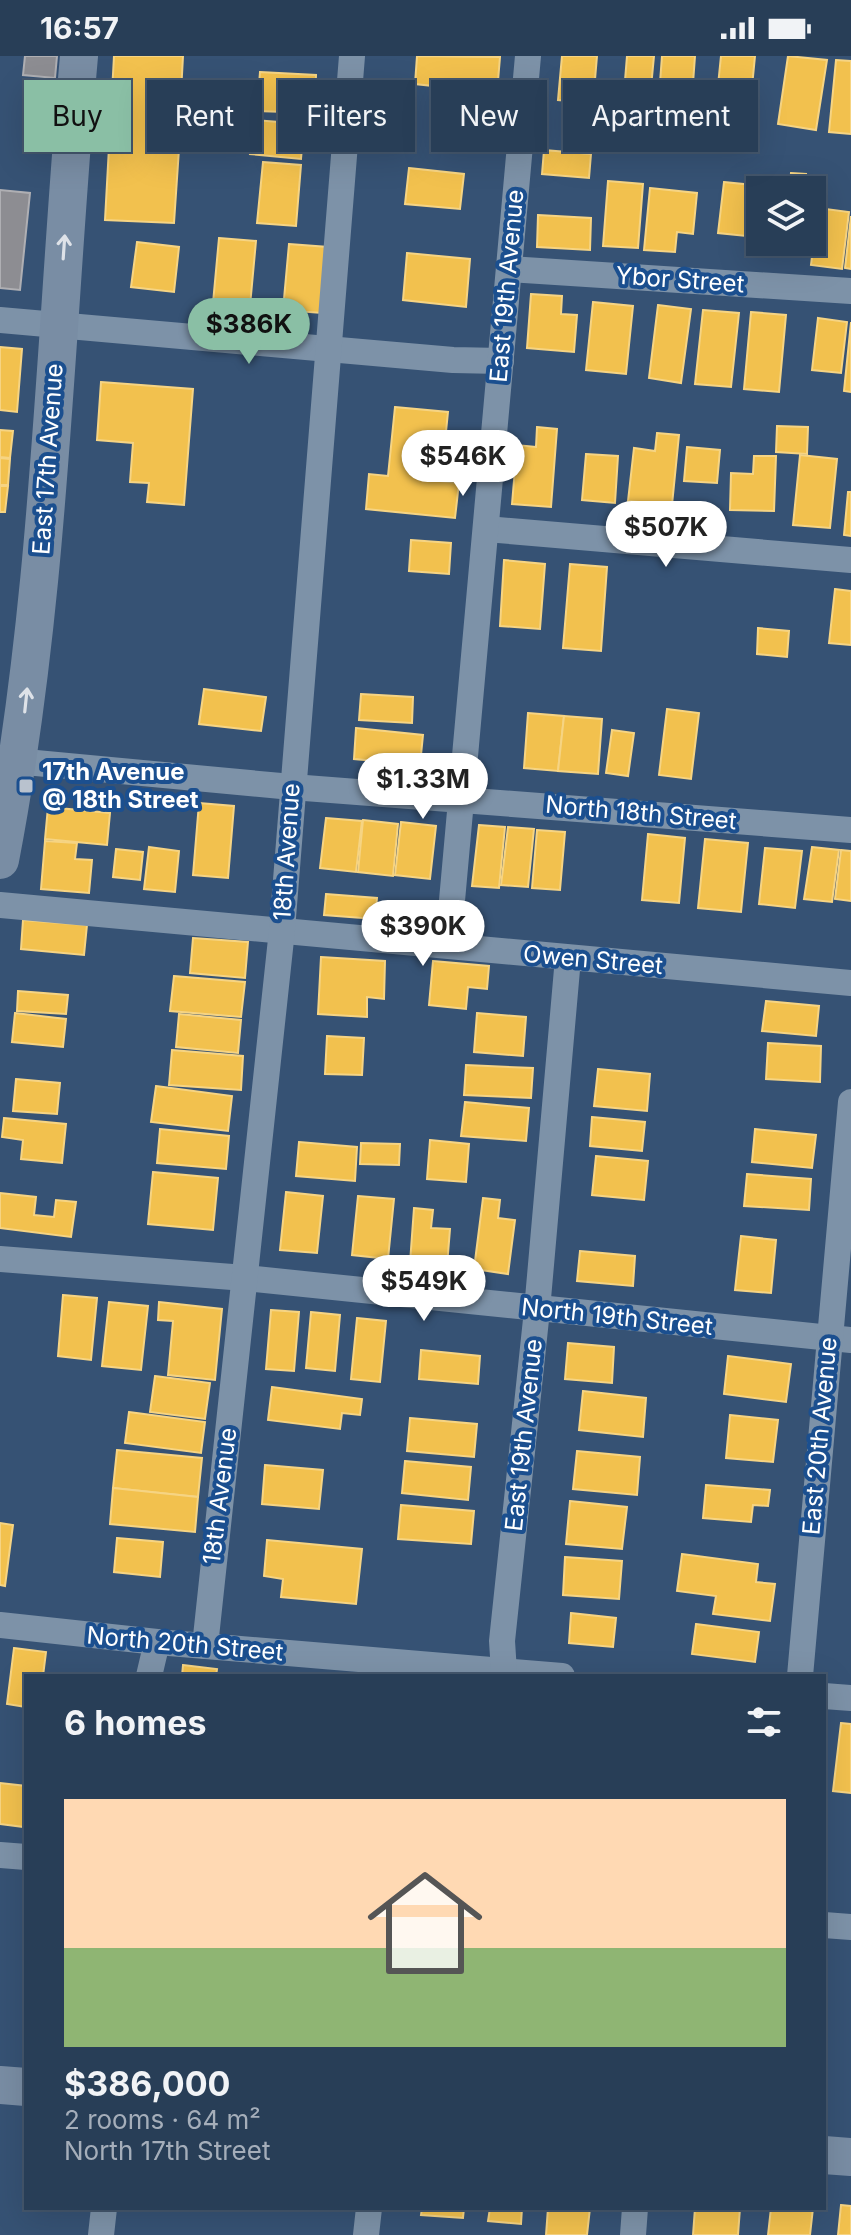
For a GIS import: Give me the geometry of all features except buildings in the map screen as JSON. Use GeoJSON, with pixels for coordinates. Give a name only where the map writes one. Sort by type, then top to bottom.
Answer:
{"type":"FeatureCollection","features":[{"type":"Feature","properties":{"kind":"main road","name":"East 17th Avenue"},"geometry":{"type":"LineString","coordinates":[[0,860],[10,760],[39,574],[79,56]]}},
{"type":"Feature","properties":{"kind":"main road"},"geometry":{"type":"LineString","coordinates":[[0,2085],[24,2087]]}},
{"type":"Feature","properties":{"kind":"main road"},"geometry":{"type":"LineString","coordinates":[[826,2155],[851,2157]]}},
{"type":"Feature","properties":{"kind":"street","name":"18th Avenue"},"geometry":{"type":"LineString","coordinates":[[205,1646],[282,930],[352,56]]}},
{"type":"Feature","properties":{"kind":"street","name":"East 19th Avenue"},"geometry":{"type":"LineString","coordinates":[[448,945],[528,56]]}},
{"type":"Feature","properties":{"kind":"street","name":"Ybor Street"},"geometry":{"type":"LineString","coordinates":[[509,269],[851,291]]}},
{"type":"Feature","properties":{"kind":"street"},"geometry":{"type":"LineString","coordinates":[[0,320],[453,360],[501,361]]}},
{"type":"Feature","properties":{"kind":"street"},"geometry":{"type":"LineString","coordinates":[[486,529],[851,560]]}},
{"type":"Feature","properties":{"kind":"street","name":"North 18th Street"},"geometry":{"type":"LineString","coordinates":[[10,760],[292,787],[851,830]]}},
{"type":"Feature","properties":{"kind":"street","name":"Owen Street"},"geometry":{"type":"LineString","coordinates":[[0,905],[851,983]]}},
{"type":"Feature","properties":{"kind":"street","name":"East 19th Avenue"},"geometry":{"type":"LineString","coordinates":[[504,1672],[502,1641],[537,1310],[568,958]]}},
{"type":"Feature","properties":{"kind":"street","name":"East 20th Avenue"},"geometry":{"type":"LineString","coordinates":[[800,1674],[840,1339],[851,1102]]}},
{"type":"Feature","properties":{"kind":"street","name":"North 19th Street"},"geometry":{"type":"LineString","coordinates":[[0,1259],[245,1278],[840,1339]]}},
{"type":"Feature","properties":{"kind":"street","name":"North 20th Street"},"geometry":{"type":"LineString","coordinates":[[0,1625],[415,1670],[533,1674]]}},
{"type":"Feature","properties":{"kind":"street"},"geometry":{"type":"LineString","coordinates":[[149,1674],[157,1642]]}},
{"type":"Feature","properties":{"kind":"street"},"geometry":{"type":"LineString","coordinates":[[826,1696],[851,1698]]}},
{"type":"Feature","properties":{"kind":"street"},"geometry":{"type":"LineString","coordinates":[[0,1855],[24,1857]]}},
{"type":"Feature","properties":{"kind":"street"},"geometry":{"type":"LineString","coordinates":[[826,1925],[851,1927]]}},
{"type":"Feature","properties":{"kind":"street"},"geometry":{"type":"LineString","coordinates":[[101,2235],[104,2210]]}},
{"type":"Feature","properties":{"kind":"street"},"geometry":{"type":"LineString","coordinates":[[366,2235],[369,2210]]}},
{"type":"Feature","properties":{"kind":"street"},"geometry":{"type":"LineString","coordinates":[[633,2235],[635,2210]]}},
{"type":"Feature","properties":{"kind":"place","name":"17th Avenue @ 18th Street"},"geometry":{"type":"Point","coordinates":[26,786]}}]}
